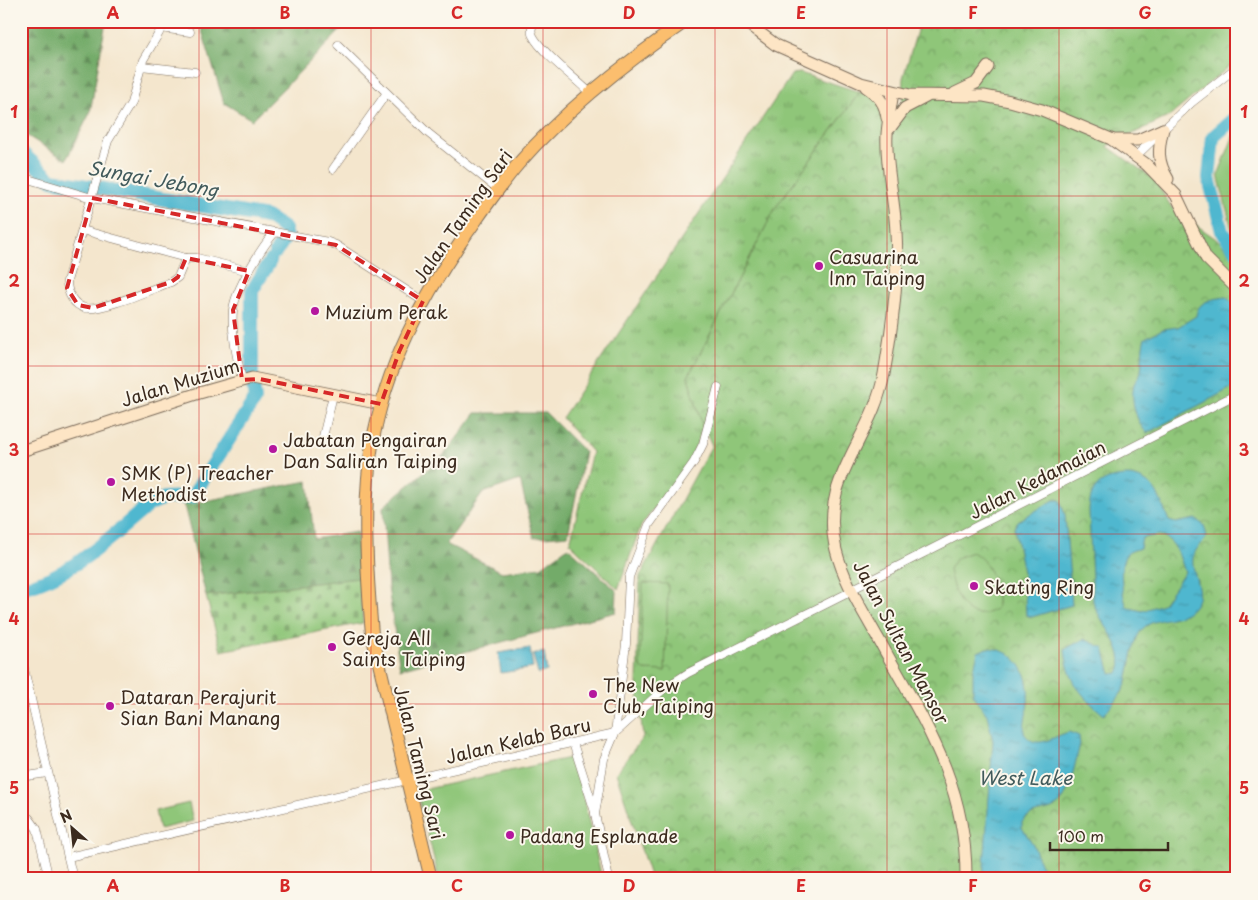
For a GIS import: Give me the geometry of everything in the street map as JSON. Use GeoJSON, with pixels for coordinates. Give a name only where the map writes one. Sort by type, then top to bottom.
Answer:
{"type":"FeatureCollection","features":[{"type":"Feature","properties":{"kind":"main road","name":"Jalan Taming Sari"},"geometry":{"type":"LineString","coordinates":[[431,879],[372,634],[368,481],[372,446],[382,404],[398,352],[423,301],[498,189],[541,140],[590,93],[682,23]]}},
{"type":"Feature","properties":{"kind":"street"},"geometry":{"type":"LineString","coordinates":[[536,21],[532,29],[533,35],[541,46],[590,93]]}},
{"type":"Feature","properties":{"kind":"street"},"geometry":{"type":"LineString","coordinates":[[744,21],[776,46],[861,83],[893,92],[930,96],[984,96],[1042,110],[1111,139],[1136,156],[1176,195]]}},
{"type":"Feature","properties":{"kind":"street"},"geometry":{"type":"LineString","coordinates":[[186,258],[178,277],[171,282],[113,303],[85,308],[72,299],[67,288],[67,281],[108,141],[131,104],[141,66],[161,25],[190,32]]}},
{"type":"Feature","properties":{"kind":"street"},"geometry":{"type":"LineString","coordinates":[[338,45],[428,133],[498,189]]}},
{"type":"Feature","properties":{"kind":"street"},"geometry":{"type":"LineString","coordinates":[[141,66],[195,72]]}},
{"type":"Feature","properties":{"kind":"street"},"geometry":{"type":"LineString","coordinates":[[951,95],[972,86],[988,67]]}},
{"type":"Feature","properties":{"kind":"street"},"geometry":{"type":"LineString","coordinates":[[1136,156],[1163,129],[1237,67]]}},
{"type":"Feature","properties":{"kind":"street"},"geometry":{"type":"LineString","coordinates":[[861,83],[881,98],[886,108],[888,130]]}},
{"type":"Feature","properties":{"kind":"street"},"geometry":{"type":"LineString","coordinates":[[888,130],[893,92]]}},
{"type":"Feature","properties":{"kind":"street"},"geometry":{"type":"LineString","coordinates":[[333,169],[386,94]]}},
{"type":"Feature","properties":{"kind":"street"},"geometry":{"type":"LineString","coordinates":[[888,130],[904,108],[915,101],[930,96]]}},
{"type":"Feature","properties":{"kind":"street"},"geometry":{"type":"LineString","coordinates":[[1111,139],[1126,142],[1138,140],[1163,129]]}},
{"type":"Feature","properties":{"kind":"street"},"geometry":{"type":"LineString","coordinates":[[1163,129],[1159,146],[1160,166],[1206,258],[1237,289]]}},
{"type":"Feature","properties":{"kind":"street","name":"Jalan Sultan Mansor"},"geometry":{"type":"LineString","coordinates":[[888,130],[897,266],[884,374],[866,428],[835,490],[832,512],[836,550],[852,590],[940,751],[955,794],[962,829],[966,879]]}},
{"type":"Feature","properties":{"kind":"street"},"geometry":{"type":"LineString","coordinates":[[21,177],[92,198],[336,245],[423,301]]}},
{"type":"Feature","properties":{"kind":"street"},"geometry":{"type":"LineString","coordinates":[[82,230],[186,258],[198,258],[249,271]]}},
{"type":"Feature","properties":{"kind":"street"},"geometry":{"type":"LineString","coordinates":[[242,380],[236,350],[233,310],[249,271],[275,232]]}},
{"type":"Feature","properties":{"kind":"street","name":"Jalan Muzium"},"geometry":{"type":"LineString","coordinates":[[21,452],[242,380],[260,379],[382,404]]}},
{"type":"Feature","properties":{"kind":"street","name":"Jalan Kelab Baru"},"geometry":{"type":"LineString","coordinates":[[68,856],[615,733],[626,644],[629,578],[649,525],[694,462],[703,444],[718,387]]}},
{"type":"Feature","properties":{"kind":"street","name":"Jalan Kedamaian"},"geometry":{"type":"LineString","coordinates":[[615,733],[666,687],[688,673],[1237,394]]}},
{"type":"Feature","properties":{"kind":"street"},"geometry":{"type":"LineString","coordinates":[[322,441],[333,395]]}},
{"type":"Feature","properties":{"kind":"street"},"geometry":{"type":"LineString","coordinates":[[21,656],[73,879]]}},
{"type":"Feature","properties":{"kind":"street"},"geometry":{"type":"LineString","coordinates":[[595,814],[603,765],[615,733]]}},
{"type":"Feature","properties":{"kind":"street"},"geometry":{"type":"LineString","coordinates":[[573,743],[595,814],[609,879]]}},
{"type":"Feature","properties":{"kind":"street"},"geometry":{"type":"LineString","coordinates":[[21,777],[47,773]]}},
{"type":"Feature","properties":{"kind":"street"},"geometry":{"type":"LineString","coordinates":[[21,819],[30,818],[37,828],[48,879]]}},
{"type":"Feature","properties":{"kind":"highlighted area"},"geometry":{"type":"Polygon","coordinates":[[[92,198],[336,245],[423,301],[399,352],[381,404],[260,379],[242,380],[233,310],[249,271],[186,258],[178,277],[171,282],[93,308],[78,305],[67,288],[92,198]]]}},
{"type":"Feature","properties":{"kind":"green space"},"geometry":{"type":"Polygon","coordinates":[[[21,21],[106,21],[90,113],[66,160],[21,132],[21,21]]]}},
{"type":"Feature","properties":{"kind":"green space"},"geometry":{"type":"Polygon","coordinates":[[[199,21],[350,21],[252,120],[224,103],[199,21]]]}},
{"type":"Feature","properties":{"kind":"green space"},"geometry":{"type":"Polygon","coordinates":[[[920,21],[1237,21],[1237,60],[1170,116],[1107,146],[1154,179],[1172,208],[1219,241],[1237,260],[1237,879],[651,879],[616,773],[643,737],[637,683],[640,576],[712,445],[703,427],[688,377],[776,207],[860,92],[902,106],[903,78],[920,21]]]}},
{"type":"Feature","properties":{"kind":"green space"},"geometry":{"type":"Polygon","coordinates":[[[800,73],[860,92],[776,207],[688,377],[703,427],[691,459],[641,526],[618,589],[570,543],[592,452],[562,418],[792,74],[800,73]]]}},
{"type":"Feature","properties":{"kind":"green space"},"geometry":{"type":"Polygon","coordinates":[[[1237,127],[1237,236],[1232,230],[1218,175],[1237,127]]]}},
{"type":"Feature","properties":{"kind":"green space"},"geometry":{"type":"Polygon","coordinates":[[[476,413],[546,413],[585,452],[568,535],[534,538],[520,480],[483,493],[446,544],[502,572],[541,567],[568,547],[617,591],[616,612],[400,669],[388,587],[383,507],[444,455],[476,413]]]}},
{"type":"Feature","properties":{"kind":"green space"},"geometry":{"type":"Polygon","coordinates":[[[308,481],[314,539],[357,532],[359,578],[206,596],[184,505],[308,481]]]}},
{"type":"Feature","properties":{"kind":"green space","name":"Skating Ring"},"geometry":{"type":"Polygon","coordinates":[[[972,552],[984,561],[995,585],[997,594],[996,609],[986,614],[977,614],[963,606],[951,579],[949,569],[956,558],[972,552]]]}},
{"type":"Feature","properties":{"kind":"green space"},"geometry":{"type":"Polygon","coordinates":[[[359,578],[363,623],[221,651],[206,596],[359,578]]]}},
{"type":"Feature","properties":{"kind":"green space"},"geometry":{"type":"Polygon","coordinates":[[[643,583],[668,584],[665,671],[644,670],[640,666],[643,583]]]}},
{"type":"Feature","properties":{"kind":"green space","name":"Padang Esplanade"},"geometry":{"type":"Polygon","coordinates":[[[574,757],[602,879],[439,879],[417,791],[574,757]]]}},
{"type":"Feature","properties":{"kind":"green space"},"geometry":{"type":"Polygon","coordinates":[[[189,803],[193,821],[159,829],[155,811],[189,803]]]}},
{"type":"Feature","properties":{"kind":"water"},"geometry":{"type":"Polygon","coordinates":[[[1226,297],[1237,306],[1237,385],[1147,433],[1137,417],[1133,404],[1134,384],[1141,372],[1145,338],[1163,329],[1178,327],[1196,316],[1203,303],[1226,297]]]}},
{"type":"Feature","properties":{"kind":"water"},"geometry":{"type":"Polygon","coordinates":[[[1121,476],[1139,478],[1152,486],[1160,499],[1169,521],[1176,523],[1195,519],[1204,525],[1207,536],[1195,552],[1193,558],[1199,593],[1196,603],[1191,610],[1184,614],[1160,620],[1146,626],[1140,632],[1135,643],[1126,684],[1104,715],[1088,701],[1072,678],[1065,649],[1084,639],[1104,648],[1111,674],[1118,673],[1121,664],[1117,646],[1096,610],[1093,601],[1089,510],[1092,494],[1100,483],[1121,476]],[[1160,535],[1142,538],[1140,548],[1126,555],[1121,573],[1127,607],[1142,611],[1163,604],[1185,572],[1177,550],[1165,537],[1160,535]]]}},
{"type":"Feature","properties":{"kind":"water"},"geometry":{"type":"Polygon","coordinates":[[[1054,500],[1060,500],[1065,515],[1072,605],[1032,617],[1026,615],[1024,577],[1014,528],[1018,521],[1054,500]]]}},
{"type":"Feature","properties":{"kind":"water"},"geometry":{"type":"Polygon","coordinates":[[[530,648],[533,668],[501,673],[498,653],[530,648]]]}},
{"type":"Feature","properties":{"kind":"water","name":"West Lake"},"geometry":{"type":"Polygon","coordinates":[[[987,648],[1003,651],[1010,655],[1016,660],[1024,673],[1027,680],[1028,705],[1024,733],[1029,739],[1039,742],[1045,741],[1069,732],[1079,736],[1080,744],[1074,768],[1061,802],[1057,806],[1030,815],[1022,822],[1022,828],[1033,844],[1046,879],[983,879],[993,741],[987,715],[973,694],[973,673],[978,652],[987,648]]]}},
{"type":"Feature","properties":{"kind":"water"},"geometry":{"type":"Polygon","coordinates":[[[544,652],[547,671],[538,674],[533,655],[544,652]]]}},
{"type":"Feature","properties":{"kind":"waterway"},"geometry":{"type":"LineString","coordinates":[[1237,116],[1213,137],[1209,178],[1222,231],[1237,252]]}},
{"type":"Feature","properties":{"kind":"waterway","name":"Sungai Jebong"},"geometry":{"type":"LineString","coordinates":[[21,152],[52,180],[267,217],[285,229]]}},
{"type":"Feature","properties":{"kind":"waterway","name":"Sungai Jebong"},"geometry":{"type":"LineString","coordinates":[[276,252],[286,236]]}},
{"type":"Feature","properties":{"kind":"waterway","name":"Sungai Jebong"},"geometry":{"type":"LineString","coordinates":[[252,375],[252,291],[270,261]]}},
{"type":"Feature","properties":{"kind":"waterway","name":"Sungai Jebong"},"geometry":{"type":"LineString","coordinates":[[21,588],[40,582],[74,565],[150,504],[164,498],[192,497],[255,399],[253,384]]}},
{"type":"Feature","properties":{"kind":"place","name":"Casuarina Inn Taiping"},"geometry":{"type":"Point","coordinates":[819,266]}},
{"type":"Feature","properties":{"kind":"place","name":"Muzium Perak"},"geometry":{"type":"Point","coordinates":[315,311]}},
{"type":"Feature","properties":{"kind":"place","name":"Jabatan Pengairan Dan Saliran Taiping"},"geometry":{"type":"Point","coordinates":[273,449]}},
{"type":"Feature","properties":{"kind":"place","name":"SMK (P) Treacher Methodist"},"geometry":{"type":"Point","coordinates":[111,482]}},
{"type":"Feature","properties":{"kind":"place","name":"Skating Ring"},"geometry":{"type":"Point","coordinates":[974,586]}},
{"type":"Feature","properties":{"kind":"place","name":"Gereja All Saints Taiping"},"geometry":{"type":"Point","coordinates":[332,647]}},
{"type":"Feature","properties":{"kind":"place","name":"The New Club, Taiping"},"geometry":{"type":"Point","coordinates":[593,694]}},
{"type":"Feature","properties":{"kind":"place","name":"Dataran Perajurit Sian Bani Manang"},"geometry":{"type":"Point","coordinates":[110,706]}},
{"type":"Feature","properties":{"kind":"place","name":"Padang Esplanade"},"geometry":{"type":"Point","coordinates":[510,835]}}]}
